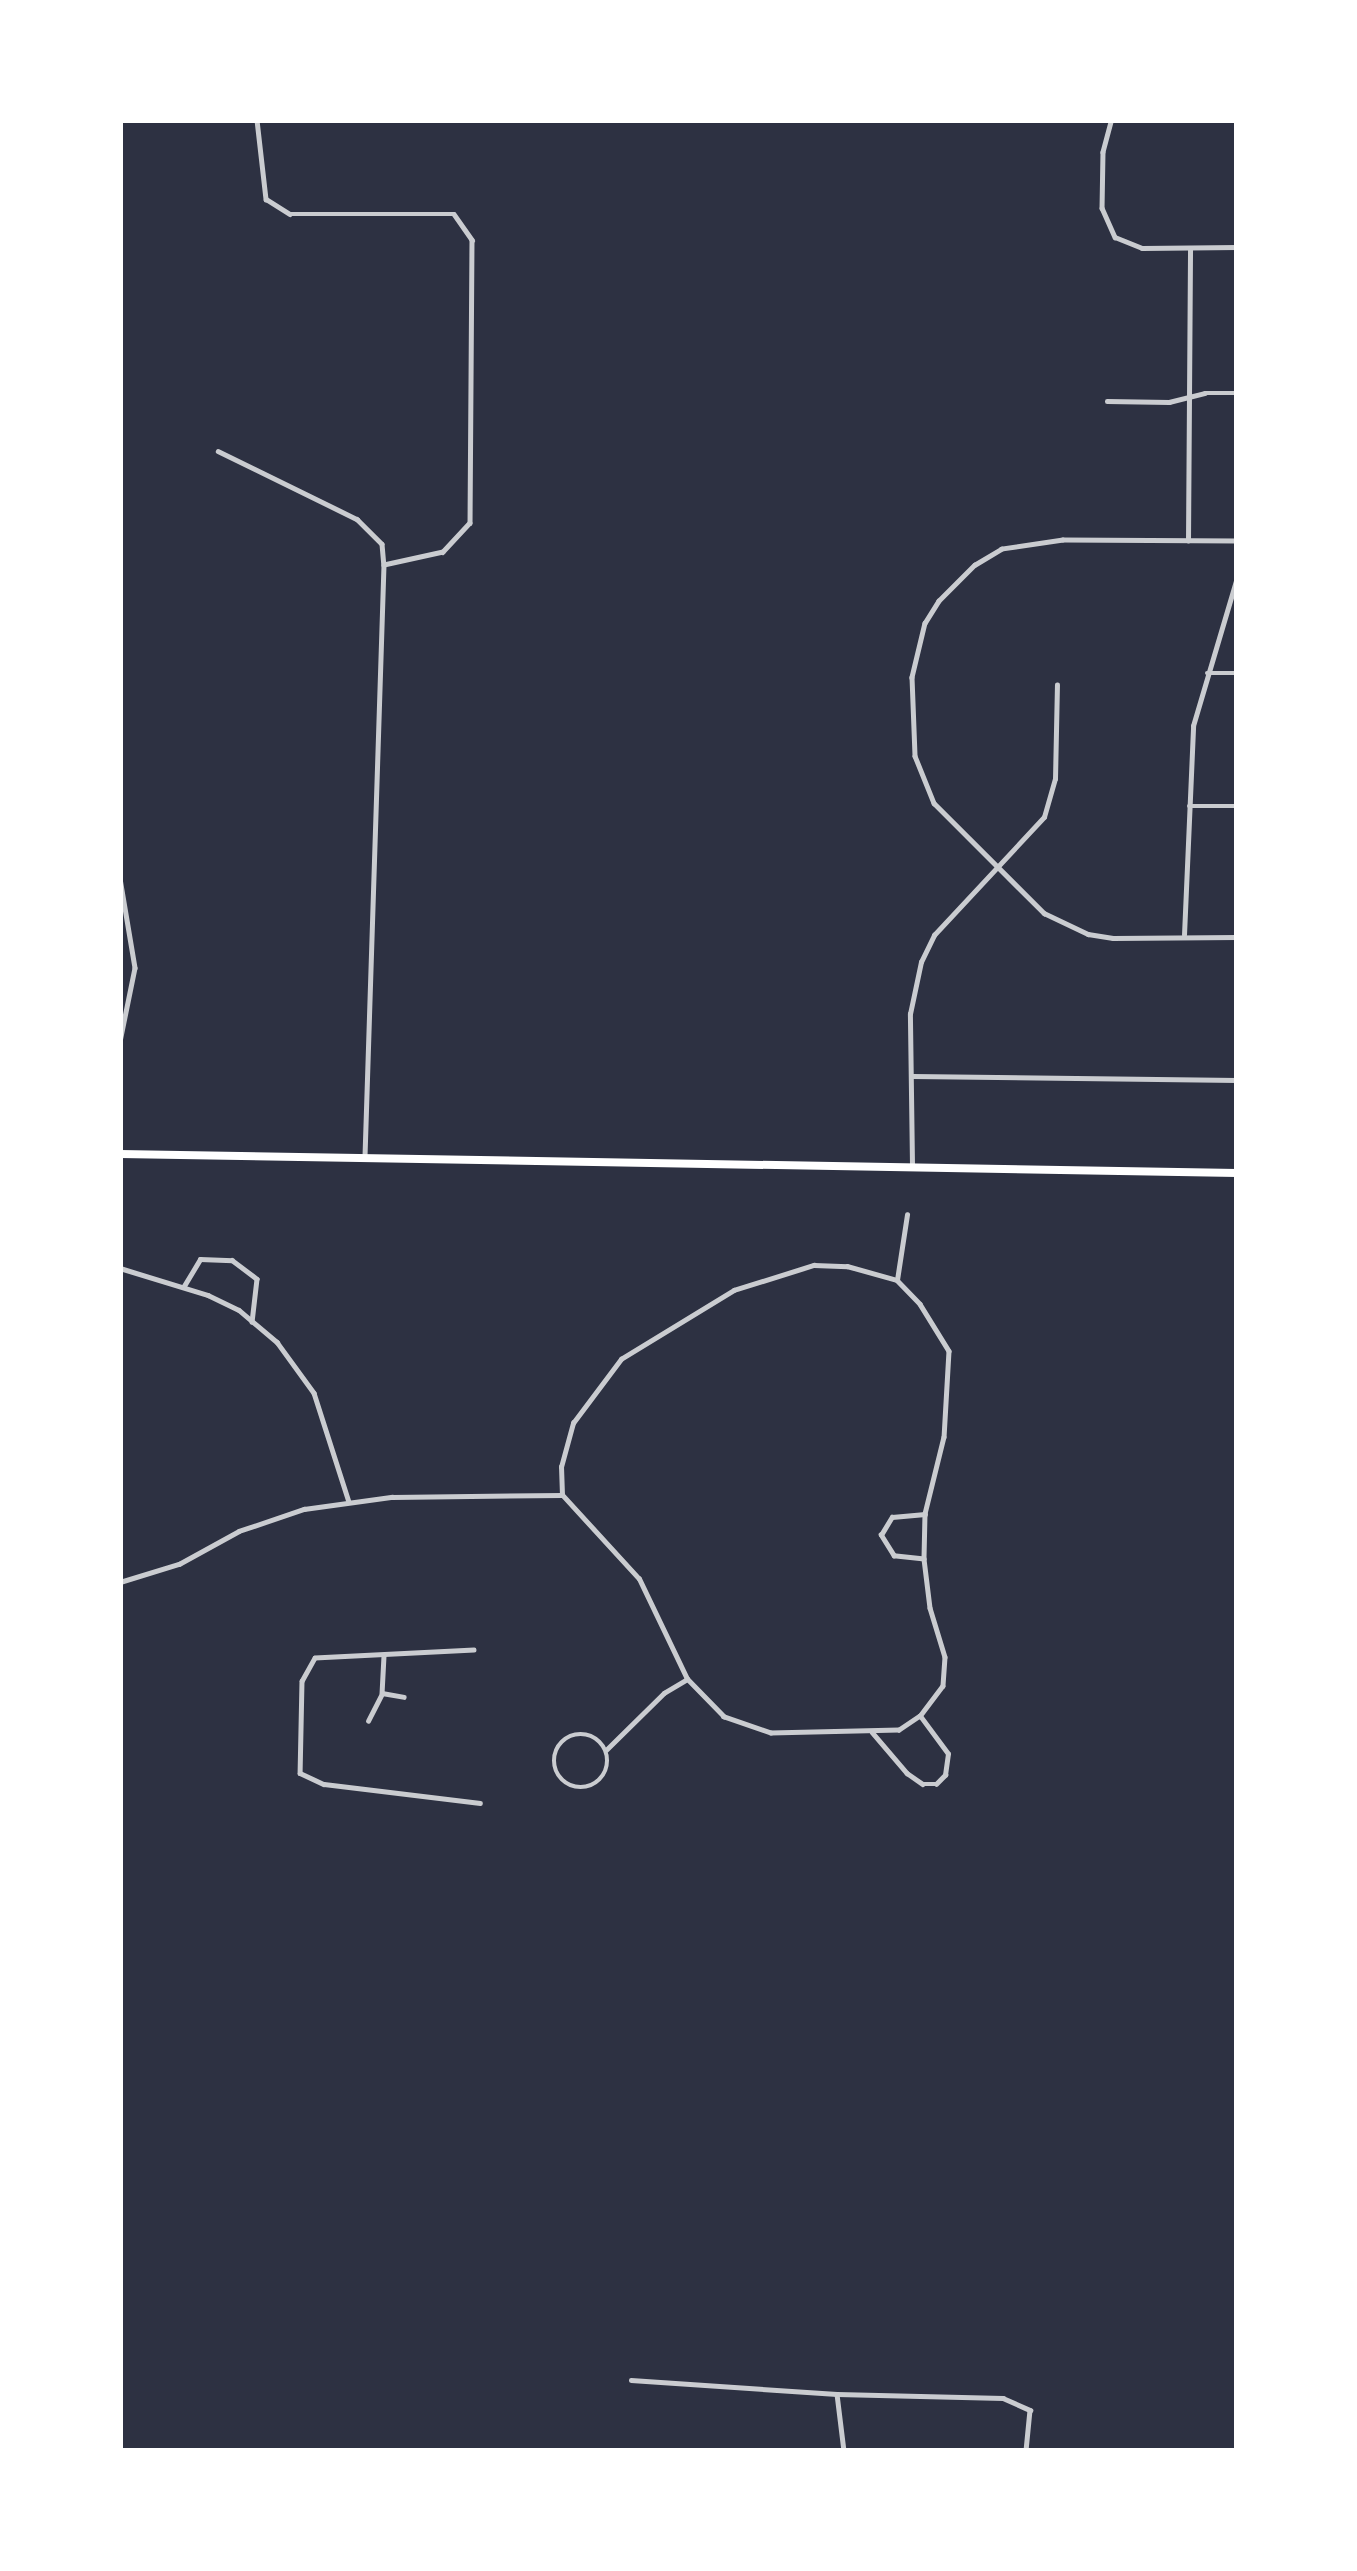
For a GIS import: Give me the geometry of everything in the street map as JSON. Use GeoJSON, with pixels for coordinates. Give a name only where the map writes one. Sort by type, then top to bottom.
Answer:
{"type":"FeatureCollection","features":[{"type":"Feature","properties":{"kind":"main road"},"geometry":{"type":"LineString","coordinates":[[120,1154],[365,1162],[1237,1173]]}},
{"type":"Feature","properties":{"kind":"street"},"geometry":{"type":"LineString","coordinates":[[257,120],[266,199],[290,214],[454,214],[472,239],[470,523],[443,552],[384,565]]}},
{"type":"Feature","properties":{"kind":"street"},"geometry":{"type":"LineString","coordinates":[[1111,122],[1103,152],[1106,225],[1127,244],[1190,250],[1237,247]]}},
{"type":"Feature","properties":{"kind":"street"},"geometry":{"type":"LineString","coordinates":[[1188,542],[1190,250]]}},
{"type":"Feature","properties":{"kind":"street"},"geometry":{"type":"LineString","coordinates":[[1107,401],[1189,400],[1204,393],[1237,393]]}},
{"type":"Feature","properties":{"kind":"street"},"geometry":{"type":"LineString","coordinates":[[218,451],[357,519],[382,544],[365,1162]]}},
{"type":"Feature","properties":{"kind":"street"},"geometry":{"type":"LineString","coordinates":[[1237,542],[1063,540],[1002,549],[956,581],[925,623],[911,677],[911,729],[922,779],[950,826],[1044,913],[1088,934],[1237,937]]}},
{"type":"Feature","properties":{"kind":"street"},"geometry":{"type":"LineString","coordinates":[[1184,935],[1193,726],[1237,577]]}},
{"type":"Feature","properties":{"kind":"street"},"geometry":{"type":"LineString","coordinates":[[1206,673],[1237,674]]}},
{"type":"Feature","properties":{"kind":"street"},"geometry":{"type":"LineString","coordinates":[[911,1170],[910,1014],[921,962],[934,935],[1044,817],[1055,779],[1057,685]]}},
{"type":"Feature","properties":{"kind":"street"},"geometry":{"type":"LineString","coordinates":[[1186,806],[1237,806]]}},
{"type":"Feature","properties":{"kind":"street"},"geometry":{"type":"LineString","coordinates":[[120,878],[135,968],[120,1042]]}},
{"type":"Feature","properties":{"kind":"street"},"geometry":{"type":"LineString","coordinates":[[911,1076],[1237,1080]]}},
{"type":"Feature","properties":{"kind":"street"},"geometry":{"type":"LineString","coordinates":[[897,1280],[907,1215]]}},
{"type":"Feature","properties":{"kind":"street"},"geometry":{"type":"LineString","coordinates":[[184,1286],[200,1259],[232,1260],[257,1280],[252,1322]]}},
{"type":"Feature","properties":{"kind":"street"},"geometry":{"type":"LineString","coordinates":[[814,1265],[847,1266],[897,1280],[949,1351],[944,1437],[925,1514],[924,1559],[930,1608],[945,1657],[943,1686],[920,1716],[899,1730],[771,1733],[724,1717],[687,1679],[639,1579],[562,1495],[561,1467],[573,1423],[621,1359],[734,1290],[814,1265]]}},
{"type":"Feature","properties":{"kind":"street"},"geometry":{"type":"LineString","coordinates":[[120,1268],[184,1286],[252,1322],[277,1342],[314,1393],[350,1503]]}},
{"type":"Feature","properties":{"kind":"street"},"geometry":{"type":"LineString","coordinates":[[120,1582],[179,1564],[239,1531],[304,1509],[562,1495]]}},
{"type":"Feature","properties":{"kind":"street"},"geometry":{"type":"LineString","coordinates":[[924,1559],[894,1556],[881,1535],[892,1517],[925,1514]]}},
{"type":"Feature","properties":{"kind":"street"},"geometry":{"type":"LineString","coordinates":[[474,1650],[316,1658],[302,1681],[300,1773],[324,1784],[480,1803]]}},
{"type":"Feature","properties":{"kind":"street"},"geometry":{"type":"LineString","coordinates":[[368,1721],[382,1693],[384,1656]]}},
{"type":"Feature","properties":{"kind":"street"},"geometry":{"type":"LineString","coordinates":[[605,1750],[664,1693],[687,1679]]}},
{"type":"Feature","properties":{"kind":"street"},"geometry":{"type":"LineString","coordinates":[[382,1693],[404,1697]]}},
{"type":"Feature","properties":{"kind":"street"},"geometry":{"type":"LineString","coordinates":[[872,1732],[907,1773],[923,1784],[936,1784],[945,1774],[948,1754],[920,1716]]}},
{"type":"Feature","properties":{"kind":"street"},"geometry":{"type":"LineString","coordinates":[[570,1736],[594,1738],[605,1750],[607,1768],[596,1784],[578,1789],[556,1773],[554,1754],[570,1736]]}},
{"type":"Feature","properties":{"kind":"street"},"geometry":{"type":"LineString","coordinates":[[632,2380],[837,2394],[1003,2398],[1030,2410],[1026,2451]]}},
{"type":"Feature","properties":{"kind":"street"},"geometry":{"type":"LineString","coordinates":[[837,2394],[844,2451]]}}]}
